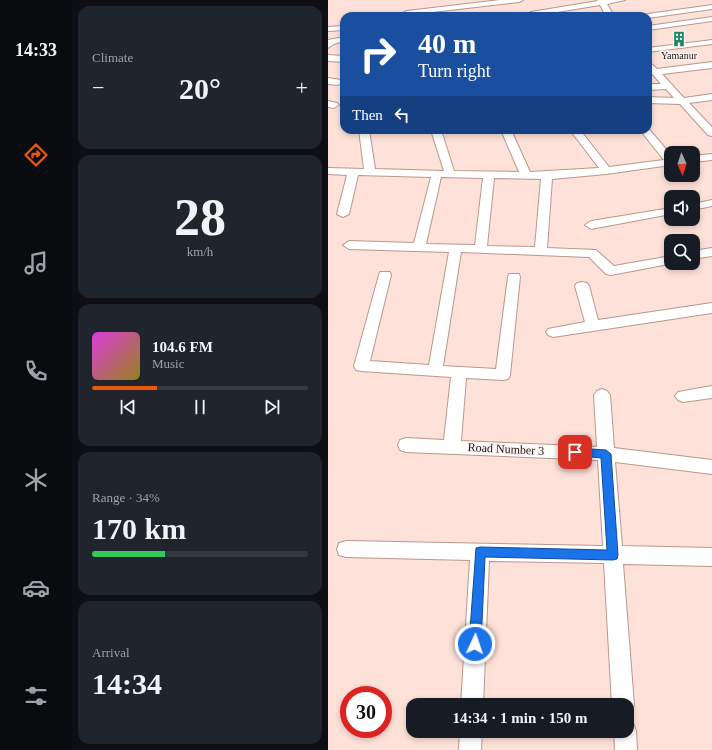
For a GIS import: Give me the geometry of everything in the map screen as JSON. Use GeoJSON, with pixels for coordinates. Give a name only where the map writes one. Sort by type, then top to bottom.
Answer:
{"type":"FeatureCollection","features":[{"type":"Feature","properties":{"kind":"street"},"geometry":{"type":"LineString","coordinates":[[430,12],[524,8],[621,0]]}},
{"type":"Feature","properties":{"kind":"street"},"geometry":{"type":"LineString","coordinates":[[601,2],[607,12]]}},
{"type":"Feature","properties":{"kind":"street"},"geometry":{"type":"LineString","coordinates":[[652,15],[712,7]]}},
{"type":"Feature","properties":{"kind":"street"},"geometry":{"type":"LineString","coordinates":[[652,27],[712,19]]}},
{"type":"Feature","properties":{"kind":"street"},"geometry":{"type":"LineString","coordinates":[[328,28],[340,28]]}},
{"type":"Feature","properties":{"kind":"street"},"geometry":{"type":"LineString","coordinates":[[328,46],[331,42],[340,40]]}},
{"type":"Feature","properties":{"kind":"street"},"geometry":{"type":"LineString","coordinates":[[652,50],[712,42]]}},
{"type":"Feature","properties":{"kind":"street"},"geometry":{"type":"LineString","coordinates":[[328,58],[340,59]]}},
{"type":"Feature","properties":{"kind":"street"},"geometry":{"type":"LineString","coordinates":[[658,78],[712,66]]}},
{"type":"Feature","properties":{"kind":"street"},"geometry":{"type":"LineString","coordinates":[[652,70],[658,78],[712,132]]}},
{"type":"Feature","properties":{"kind":"street"},"geometry":{"type":"LineString","coordinates":[[328,81],[338,82]]}},
{"type":"Feature","properties":{"kind":"street"},"geometry":{"type":"LineString","coordinates":[[652,100],[681,101],[712,97]]}},
{"type":"Feature","properties":{"kind":"street"},"geometry":{"type":"LineString","coordinates":[[365,134],[370,172]]}},
{"type":"Feature","properties":{"kind":"street"},"geometry":{"type":"LineString","coordinates":[[437,134],[450,174]]}},
{"type":"Feature","properties":{"kind":"street"},"geometry":{"type":"LineString","coordinates":[[508,134],[526,176]]}},
{"type":"Feature","properties":{"kind":"street"},"geometry":{"type":"LineString","coordinates":[[578,134],[606,171]]}},
{"type":"Feature","properties":{"kind":"street"},"geometry":{"type":"LineString","coordinates":[[648,134],[664,153]]}},
{"type":"Feature","properties":{"kind":"street"},"geometry":{"type":"LineString","coordinates":[[700,158],[712,156]]}},
{"type":"Feature","properties":{"kind":"street"},"geometry":{"type":"LineString","coordinates":[[328,171],[546,176],[606,171],[664,163]]}},
{"type":"Feature","properties":{"kind":"street"},"geometry":{"type":"LineString","coordinates":[[343,214],[353,172]]}},
{"type":"Feature","properties":{"kind":"street"},"geometry":{"type":"LineString","coordinates":[[419,247],[436,173]]}},
{"type":"Feature","properties":{"kind":"street"},"geometry":{"type":"LineString","coordinates":[[481,248],[488,175]]}},
{"type":"Feature","properties":{"kind":"street"},"geometry":{"type":"LineString","coordinates":[[541,250],[546,176]]}},
{"type":"Feature","properties":{"kind":"street"},"geometry":{"type":"LineString","coordinates":[[700,206],[712,204]]}},
{"type":"Feature","properties":{"kind":"street"},"geometry":{"type":"LineString","coordinates":[[591,226],[664,212]]}},
{"type":"Feature","properties":{"kind":"street"},"geometry":{"type":"LineString","coordinates":[[349,245],[481,248],[592,253],[611,271],[664,261]]}},
{"type":"Feature","properties":{"kind":"street"},"geometry":{"type":"LineString","coordinates":[[435,371],[456,248]]}},
{"type":"Feature","properties":{"kind":"street"},"geometry":{"type":"LineString","coordinates":[[700,254],[712,252]]}},
{"type":"Feature","properties":{"kind":"street"},"geometry":{"type":"LineString","coordinates":[[386,275],[361,366],[503,375],[514,278]]}},
{"type":"Feature","properties":{"kind":"street"},"geometry":{"type":"LineString","coordinates":[[582,286],[593,326]]}},
{"type":"Feature","properties":{"kind":"street"},"geometry":{"type":"LineString","coordinates":[[553,332],[712,308]]}},
{"type":"Feature","properties":{"kind":"street"},"geometry":{"type":"LineString","coordinates":[[452,447],[459,373]]}},
{"type":"Feature","properties":{"kind":"street"},"geometry":{"type":"LineString","coordinates":[[683,396],[712,392]]}},
{"type":"Feature","properties":{"kind":"street"},"geometry":{"type":"LineString","coordinates":[[602,395],[623,698]]}},
{"type":"Feature","properties":{"kind":"street","name":"Road Number 3"},"geometry":{"type":"LineString","coordinates":[[406,445],[606,454],[712,467]]}},
{"type":"Feature","properties":{"kind":"street"},"geometry":{"type":"LineString","coordinates":[[346,549],[712,558]]}},
{"type":"Feature","properties":{"kind":"street"},"geometry":{"type":"LineString","coordinates":[[472,698],[480,552]]}},
{"type":"Feature","properties":{"kind":"street"},"geometry":{"type":"LineString","coordinates":[[470,750],[471,738]]}},
{"type":"Feature","properties":{"kind":"street"},"geometry":{"type":"LineString","coordinates":[[625,738],[626,750]]}},
{"type":"Feature","properties":{"kind":"place","name":"Yamanur"},"geometry":{"type":"Point","coordinates":[679,39]}},
{"type":"Feature","properties":{"kind":"route"},"geometry":{"type":"LineString","coordinates":[[475,644],[480,552],[613,555],[606,454],[575,452]]}}]}
